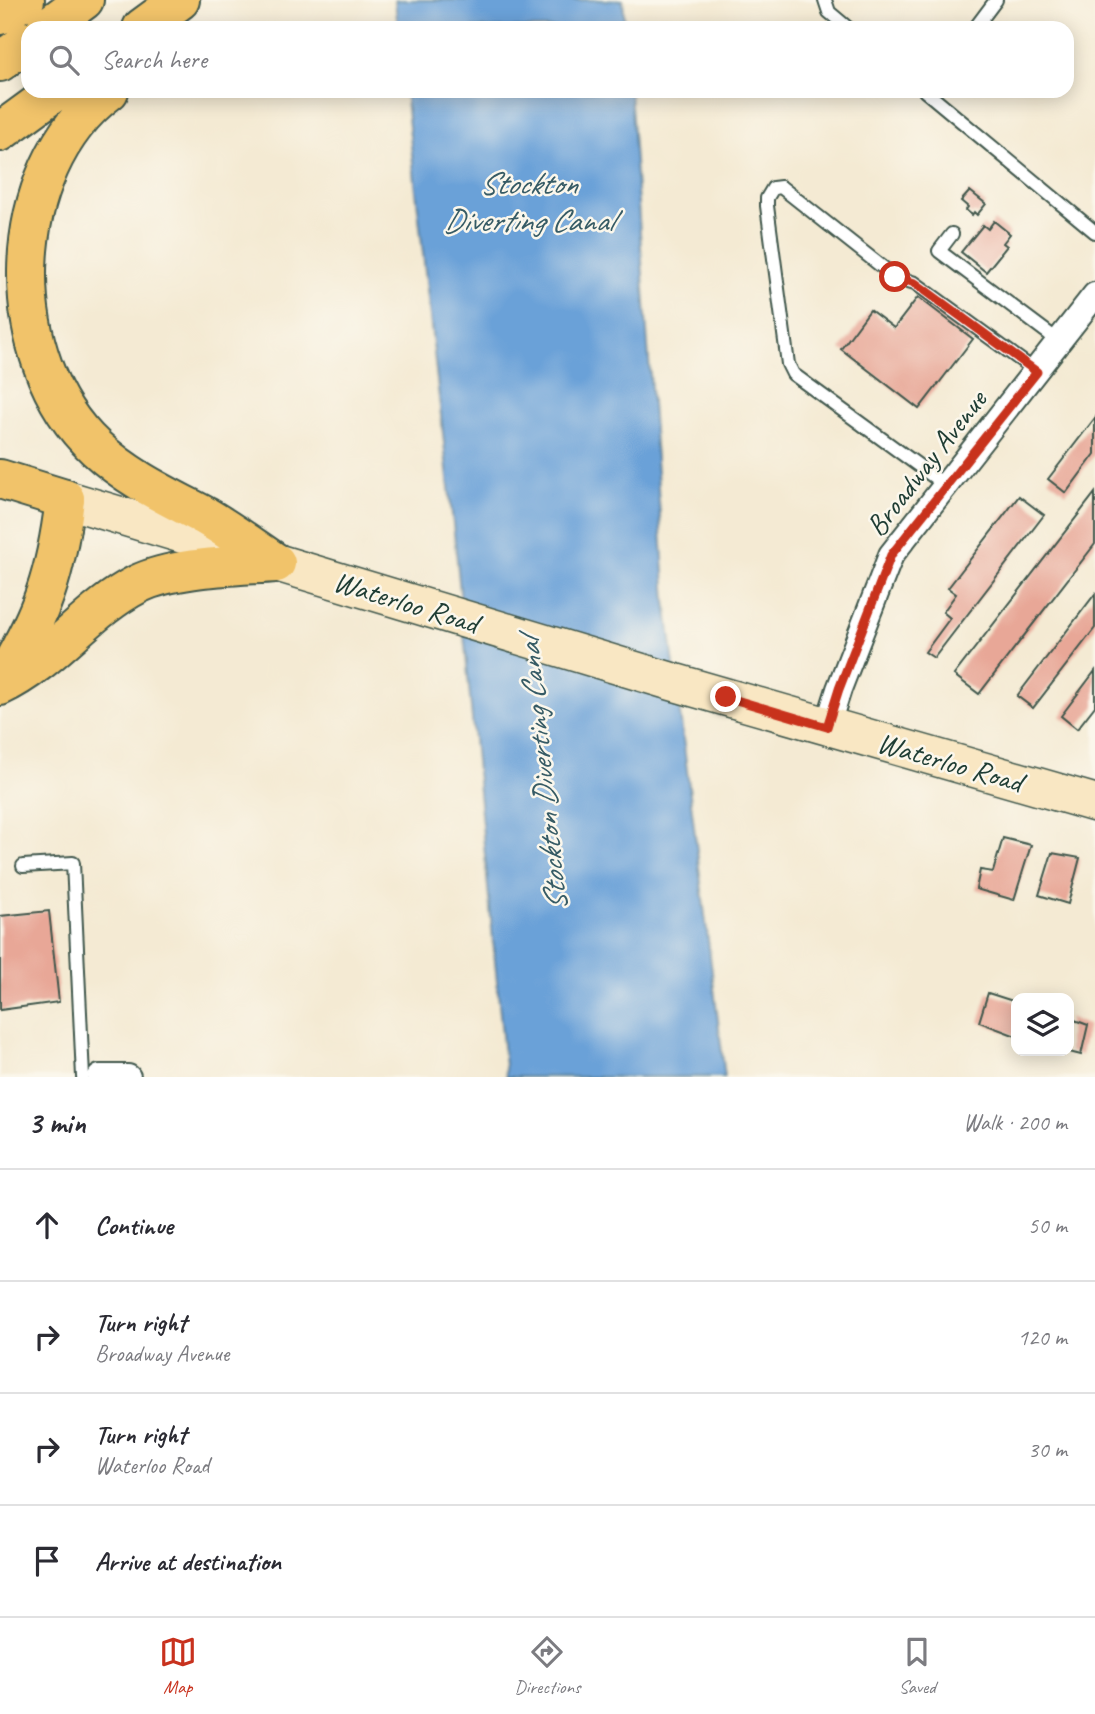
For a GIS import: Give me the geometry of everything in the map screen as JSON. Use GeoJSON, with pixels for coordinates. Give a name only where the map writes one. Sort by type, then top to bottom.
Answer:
{"type":"FeatureCollection","features":[{"type":"Feature","properties":{"kind":"main road"},"geometry":{"type":"LineString","coordinates":[[0,15],[25,0]]}},
{"type":"Feature","properties":{"kind":"main road"},"geometry":{"type":"LineString","coordinates":[[56,21],[84,0]]}},
{"type":"Feature","properties":{"kind":"main road"},"geometry":{"type":"LineString","coordinates":[[152,21],[180,0]]}},
{"type":"Feature","properties":{"kind":"main road"},"geometry":{"type":"LineString","coordinates":[[184,21],[193,0]]}},
{"type":"Feature","properties":{"kind":"main road"},"geometry":{"type":"LineString","coordinates":[[0,62],[21,46]]}},
{"type":"Feature","properties":{"kind":"main road"},"geometry":{"type":"LineString","coordinates":[[0,132],[46,98]]}},
{"type":"Feature","properties":{"kind":"main road"},"geometry":{"type":"LineString","coordinates":[[102,98],[70,129],[42,179],[34,207],[30,237],[29,290],[41,356],[63,406],[95,447],[148,487],[208,518],[276,563]]}},
{"type":"Feature","properties":{"kind":"main road","name":"Waterloo Road"},"geometry":{"type":"LineString","coordinates":[[0,479],[670,681],[1095,803]]}},
{"type":"Feature","properties":{"kind":"main road"},"geometry":{"type":"LineString","coordinates":[[0,685],[33,628],[54,572],[65,499]]}},
{"type":"Feature","properties":{"kind":"main road"},"geometry":{"type":"LineString","coordinates":[[0,685],[25,674],[99,611],[141,583],[162,576],[276,563]]}},
{"type":"Feature","properties":{"kind":"street","name":"Broadway Avenue"},"geometry":{"type":"LineString","coordinates":[[827,727],[891,555],[1095,295]]}},
{"type":"Feature","properties":{"kind":"street"},"geometry":{"type":"LineString","coordinates":[[100,1077],[128,1077]]}},
{"type":"Feature","properties":{"kind":"lane"},"geometry":{"type":"LineString","coordinates":[[825,0],[829,12],[840,21]]}},
{"type":"Feature","properties":{"kind":"lane"},"geometry":{"type":"LineString","coordinates":[[980,21],[996,0]]}},
{"type":"Feature","properties":{"kind":"lane"},"geometry":{"type":"LineString","coordinates":[[933,98],[1095,232]]}},
{"type":"Feature","properties":{"kind":"lane"},"geometry":{"type":"LineString","coordinates":[[945,485],[793,374],[788,365],[766,206],[773,188],[781,187],[895,277],[915,283],[1037,372]]}},
{"type":"Feature","properties":{"kind":"lane"},"geometry":{"type":"LineString","coordinates":[[952,234],[939,251],[1060,342]]}},
{"type":"Feature","properties":{"kind":"lane"},"geometry":{"type":"LineString","coordinates":[[23,866],[73,863],[83,1077]]}},
{"type":"Feature","properties":{"kind":"water"},"geometry":{"type":"Polygon","coordinates":[[[395,0],[623,0],[624,21],[397,21],[395,0]]]}},
{"type":"Feature","properties":{"kind":"water","name":"Stockton Diverting Canal"},"geometry":{"type":"Polygon","coordinates":[[[406,98],[630,98],[666,601],[725,1077],[506,1077],[457,560],[406,98]]]}},
{"type":"Feature","properties":{"kind":"building"},"geometry":{"type":"Polygon","coordinates":[[[970,191],[986,204],[977,215],[966,210],[968,207],[961,201],[970,191]]]}},
{"type":"Feature","properties":{"kind":"building"},"geometry":{"type":"Polygon","coordinates":[[[994,221],[1010,234],[1003,243],[1007,246],[986,272],[961,252],[983,225],[988,229],[994,221]]]}},
{"type":"Feature","properties":{"kind":"building"},"geometry":{"type":"Polygon","coordinates":[[[918,297],[973,339],[919,409],[841,349],[870,310],[894,328],[918,297]]]}},
{"type":"Feature","properties":{"kind":"building"},"geometry":{"type":"Polygon","coordinates":[[[1095,418],[1095,454],[1066,493],[1048,479],[1095,418]]]}},
{"type":"Feature","properties":{"kind":"building"},"geometry":{"type":"Polygon","coordinates":[[[1095,493],[1095,544],[979,694],[954,675],[1095,493]]]}},
{"type":"Feature","properties":{"kind":"building"},"geometry":{"type":"Polygon","coordinates":[[[1019,496],[1044,515],[934,658],[925,652],[950,618],[943,612],[956,594],[948,588],[1019,496]]]}},
{"type":"Feature","properties":{"kind":"building"},"geometry":{"type":"Polygon","coordinates":[[[1095,594],[1095,628],[1033,708],[1017,696],[1095,594]]]}},
{"type":"Feature","properties":{"kind":"building"},"geometry":{"type":"Polygon","coordinates":[[[1095,671],[1095,706],[1077,729],[1061,716],[1095,671]]]}},
{"type":"Feature","properties":{"kind":"building"},"geometry":{"type":"Polygon","coordinates":[[[1003,838],[1031,845],[1014,900],[976,889],[980,870],[993,872],[1003,838]]]}},
{"type":"Feature","properties":{"kind":"building"},"geometry":{"type":"Polygon","coordinates":[[[1052,853],[1080,858],[1068,904],[1039,895],[1052,853]]]}},
{"type":"Feature","properties":{"kind":"building"},"geometry":{"type":"Polygon","coordinates":[[[49,911],[59,1002],[0,1010],[0,916],[49,911]]]}},
{"type":"Feature","properties":{"kind":"building"},"geometry":{"type":"Polygon","coordinates":[[[988,993],[1011,1000],[1011,1034],[979,1022],[988,993]]]}},
{"type":"Feature","properties":{"kind":"building"},"geometry":{"type":"Polygon","coordinates":[[[1074,1020],[1088,1025],[1081,1055],[1074,1053],[1074,1020]]]}},
{"type":"Feature","properties":{"kind":"route"},"geometry":{"type":"LineString","coordinates":[[726,697],[827,727],[891,555],[1037,372],[915,283],[895,277]]}}]}
